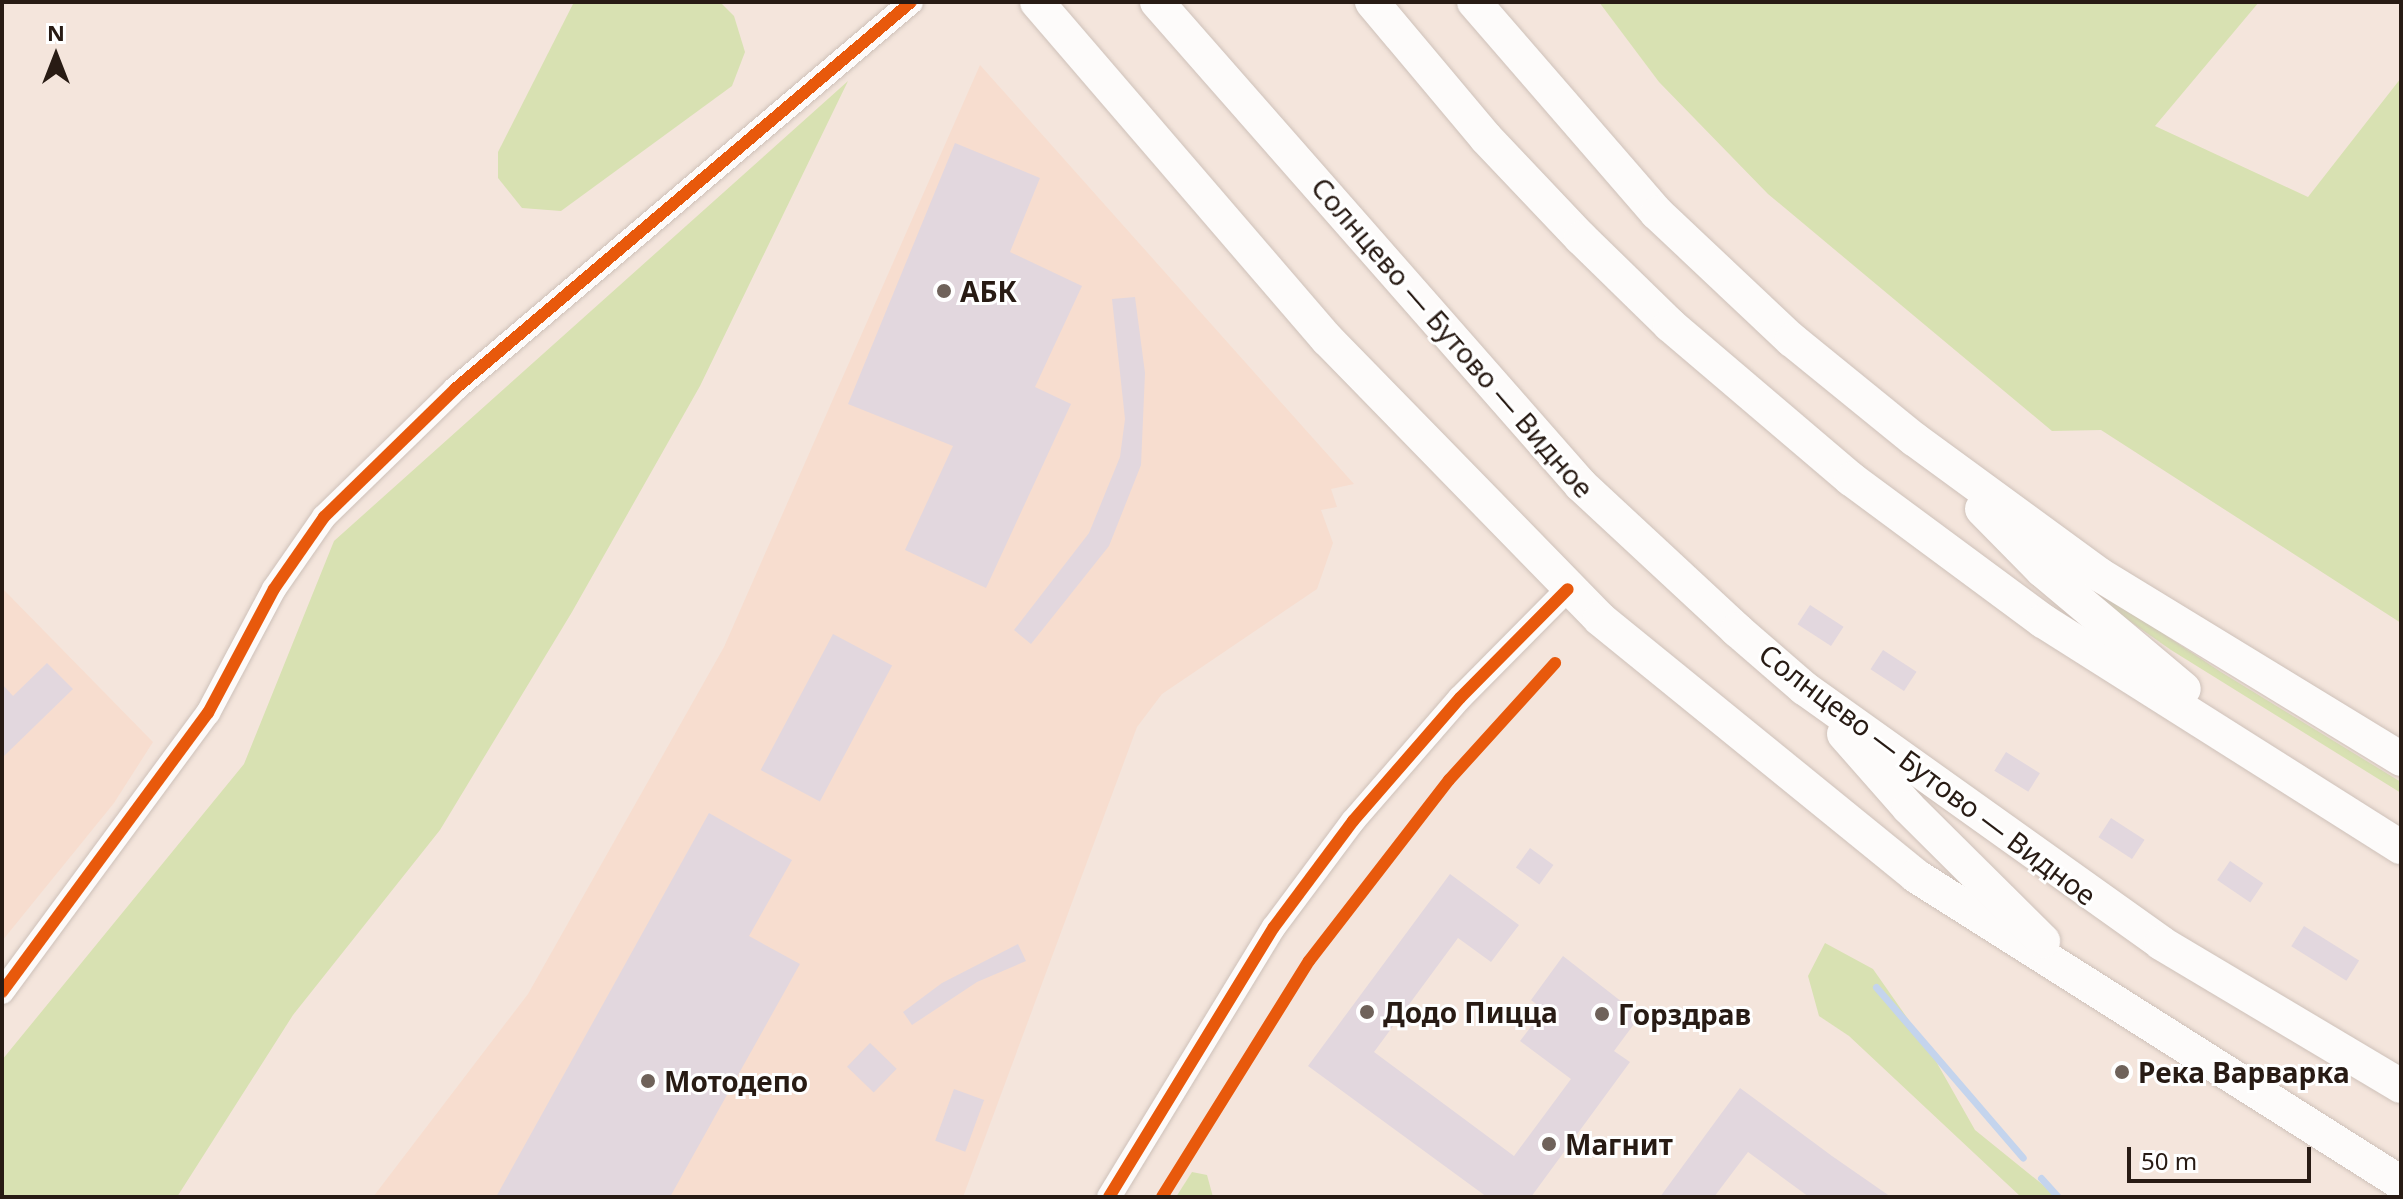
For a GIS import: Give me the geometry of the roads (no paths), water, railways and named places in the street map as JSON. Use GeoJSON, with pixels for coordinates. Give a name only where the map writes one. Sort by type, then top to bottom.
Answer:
{"type":"FeatureCollection","features":[{"type":"Feature","properties":{"kind":"main road"},"geometry":{"type":"LineString","coordinates":[[1037,2],[1327,339],[1568,589],[1677,685],[1916,876],[2401,1183]]}},
{"type":"Feature","properties":{"kind":"main road","name":"Солнцево — Бутово — Видное"},"geometry":{"type":"LineString","coordinates":[[1157,2],[1581,485],[1804,688],[2161,943],[2401,1086]]}},
{"type":"Feature","properties":{"kind":"main road"},"geometry":{"type":"LineString","coordinates":[[1372,2],[1486,138],[1581,238],[1758,402],[1975,573],[2401,847]]}},
{"type":"Feature","properties":{"kind":"main road"},"geometry":{"type":"LineString","coordinates":[[1474,2],[1657,213],[1792,340],[1914,439],[2100,575],[2401,759]]}},
{"type":"Feature","properties":{"kind":"main road"},"geometry":{"type":"LineString","coordinates":[[1914,439],[2042,570],[2306,787]]}},
{"type":"Feature","properties":{"kind":"main road"},"geometry":{"type":"LineString","coordinates":[[1804,688],[1909,808],[2088,986]]}},
{"type":"Feature","properties":{"kind":"street"},"geometry":{"type":"LineString","coordinates":[[2,992],[208,713],[274,589],[324,517],[455,389],[911,2]]}},
{"type":"Feature","properties":{"kind":"street"},"geometry":{"type":"LineString","coordinates":[[1109,1197],[1274,927],[1353,821],[1460,698],[1568,589]]}},
{"type":"Feature","properties":{"kind":"waterway"},"geometry":{"type":"LineString","coordinates":[[1876,987],[2023,1158]]}},
{"type":"Feature","properties":{"kind":"waterway"},"geometry":{"type":"LineString","coordinates":[[2041,1178],[2058,1197]]}},
{"type":"Feature","properties":{"kind":"place","name":"АБК"},"geometry":{"type":"Point","coordinates":[944,291]}},
{"type":"Feature","properties":{"kind":"place","name":"Додо Пицца"},"geometry":{"type":"Point","coordinates":[1367,1012]}},
{"type":"Feature","properties":{"kind":"place","name":"Горздрав"},"geometry":{"type":"Point","coordinates":[1602,1014]}},
{"type":"Feature","properties":{"kind":"place","name":"Река Варварка"},"geometry":{"type":"Point","coordinates":[2122,1072]}},
{"type":"Feature","properties":{"kind":"place","name":"Мотодепо"},"geometry":{"type":"Point","coordinates":[648,1081]}},
{"type":"Feature","properties":{"kind":"place","name":"Магнит"},"geometry":{"type":"Point","coordinates":[1549,1144]}}]}
